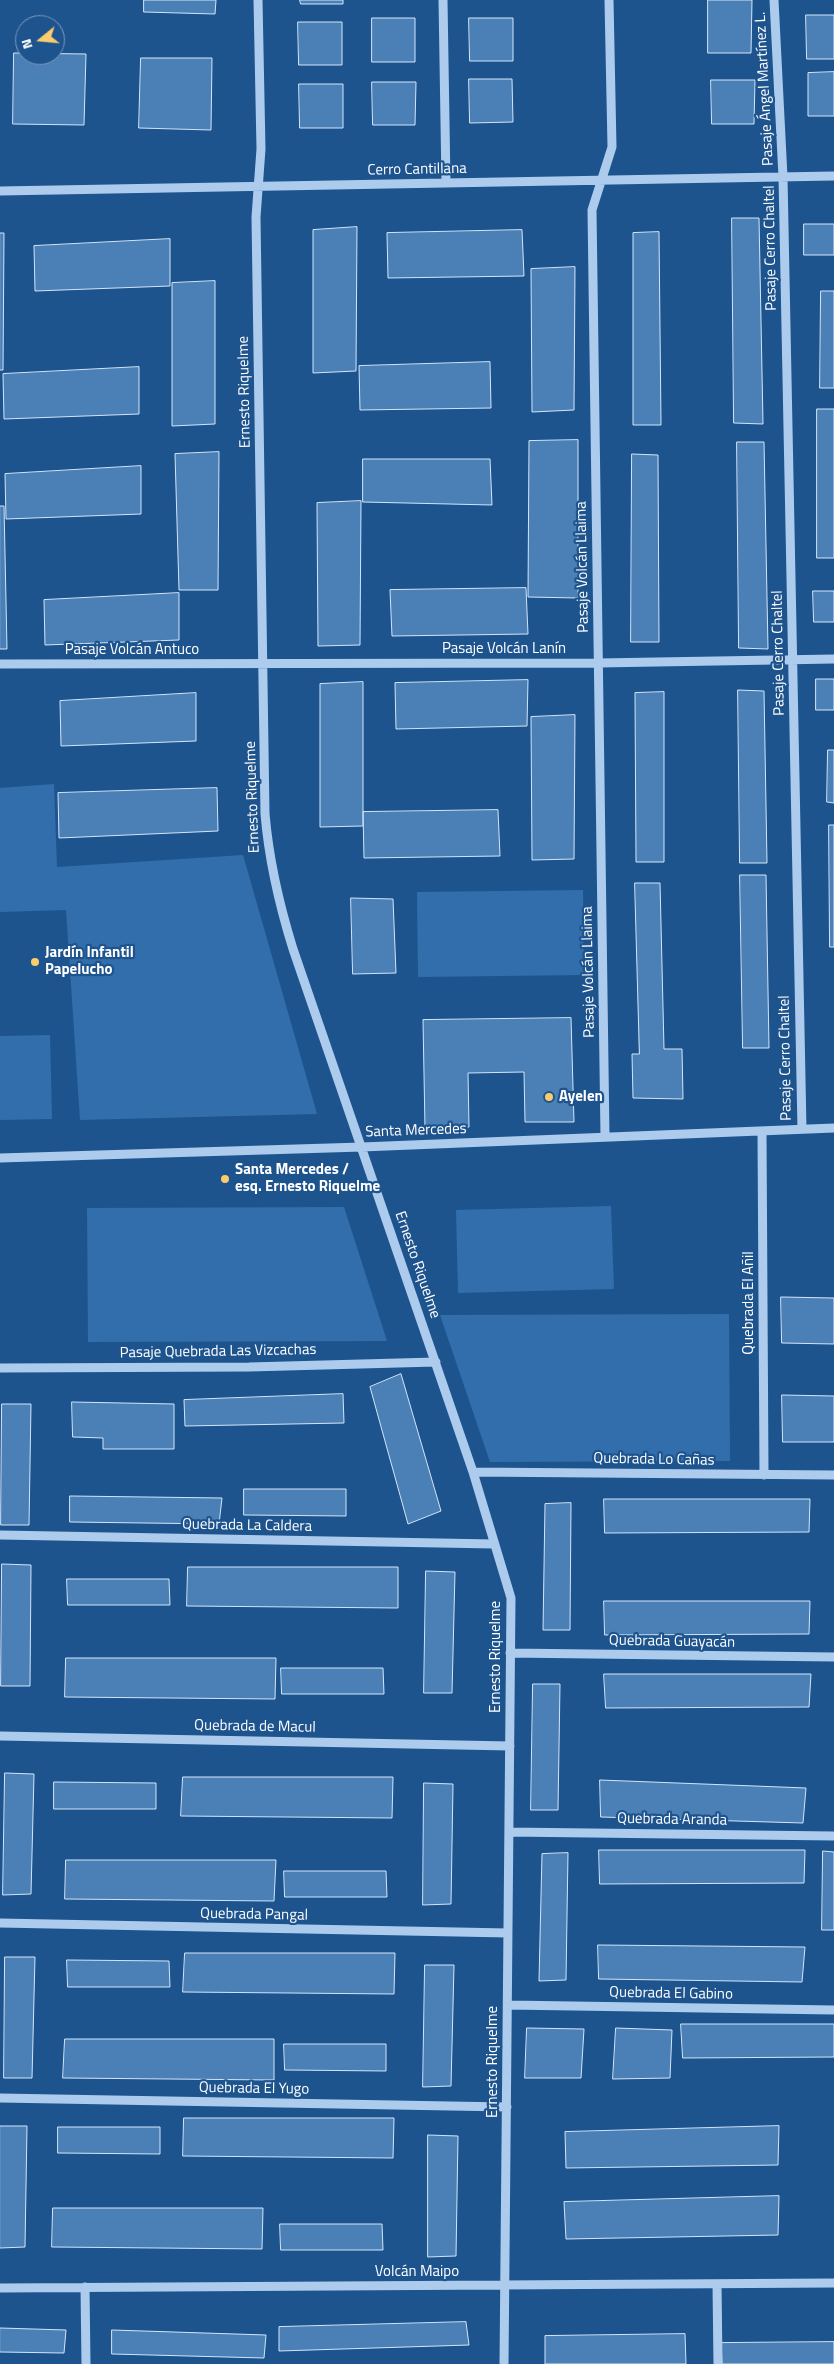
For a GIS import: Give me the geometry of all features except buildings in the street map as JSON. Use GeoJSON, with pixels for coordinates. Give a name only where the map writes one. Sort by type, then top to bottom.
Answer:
{"type":"FeatureCollection","features":[{"type":"Feature","properties":{"kind":"street","name":"Ernesto Riquelme"},"geometry":{"type":"LineString","coordinates":[[258,0],[261,149],[256,217],[265,814],[272,874],[293,949],[473,1472],[511,1598],[504,2364]]}},
{"type":"Feature","properties":{"kind":"street"},"geometry":{"type":"LineString","coordinates":[[443,0],[446,183]]}},
{"type":"Feature","properties":{"kind":"street","name":"Pasaje Volcán Llaima"},"geometry":{"type":"LineString","coordinates":[[605,1137],[592,210],[612,147],[610,0]]}},
{"type":"Feature","properties":{"kind":"street","name":"Pasaje Ángel Martínez L."},"geometry":{"type":"LineString","coordinates":[[774,0],[783,177]]}},
{"type":"Feature","properties":{"kind":"street","name":"Cerro Cantillana"},"geometry":{"type":"LineString","coordinates":[[0,191],[834,176]]}},
{"type":"Feature","properties":{"kind":"street","name":"Pasaje Cerro Chaltel"},"geometry":{"type":"LineString","coordinates":[[783,177],[802,1129]]}},
{"type":"Feature","properties":{"kind":"street","name":"Pasaje Volcán Lanín"},"geometry":{"type":"LineString","coordinates":[[264,663],[598,663],[834,659]]}},
{"type":"Feature","properties":{"kind":"street","name":"Pasaje Volcán Antuco"},"geometry":{"type":"LineString","coordinates":[[0,664],[264,663]]}},
{"type":"Feature","properties":{"kind":"street","name":"Santa Mercedes"},"geometry":{"type":"LineString","coordinates":[[0,1158],[362,1147],[834,1128]]}},
{"type":"Feature","properties":{"kind":"street","name":"Quebrada El Añil"},"geometry":{"type":"LineString","coordinates":[[762,1131],[764,1475]]}},
{"type":"Feature","properties":{"kind":"street","name":"Pasaje Quebrada Las Vizcachas"},"geometry":{"type":"LineString","coordinates":[[0,1368],[249,1367],[436,1362]]}},
{"type":"Feature","properties":{"kind":"street","name":"Quebrada Lo Cañas"},"geometry":{"type":"LineString","coordinates":[[473,1472],[834,1475]]}},
{"type":"Feature","properties":{"kind":"street","name":"Quebrada La Caldera"},"geometry":{"type":"LineString","coordinates":[[0,1535],[494,1544]]}},
{"type":"Feature","properties":{"kind":"street","name":"Quebrada Guayacán"},"geometry":{"type":"LineString","coordinates":[[510,1653],[834,1657]]}},
{"type":"Feature","properties":{"kind":"street","name":"Quebrada de Macul"},"geometry":{"type":"LineString","coordinates":[[0,1736],[510,1746]]}},
{"type":"Feature","properties":{"kind":"street","name":"Quebrada Aranda"},"geometry":{"type":"LineString","coordinates":[[509,1832],[834,1836]]}},
{"type":"Feature","properties":{"kind":"street","name":"Quebrada Pangal"},"geometry":{"type":"LineString","coordinates":[[0,1923],[508,1933]]}},
{"type":"Feature","properties":{"kind":"street","name":"Quebrada El Gabino"},"geometry":{"type":"LineString","coordinates":[[508,2005],[834,2010]]}},
{"type":"Feature","properties":{"kind":"street","name":"Quebrada El Yugo"},"geometry":{"type":"LineString","coordinates":[[0,2098],[507,2107]]}},
{"type":"Feature","properties":{"kind":"street","name":"Volcán Maipo"},"geometry":{"type":"LineString","coordinates":[[0,2288],[834,2283]]}},
{"type":"Feature","properties":{"kind":"street"},"geometry":{"type":"LineString","coordinates":[[717,2284],[718,2364]]}},
{"type":"Feature","properties":{"kind":"street"},"geometry":{"type":"LineString","coordinates":[[85,2288],[86,2364]]}},
{"type":"Feature","properties":{"kind":"shaded area"},"geometry":{"type":"Polygon","coordinates":[[[54,784],[57,867],[243,855],[317,1114],[80,1120],[66,910],[0,912],[0,788],[54,784]]]}},
{"type":"Feature","properties":{"kind":"shaded area"},"geometry":{"type":"Polygon","coordinates":[[[583,890],[584,975],[418,977],[417,892],[583,890]]]}},
{"type":"Feature","properties":{"kind":"shaded area"},"geometry":{"type":"Polygon","coordinates":[[[50,1035],[52,1119],[0,1120],[0,1036],[50,1035]]]}},
{"type":"Feature","properties":{"kind":"shaded area"},"geometry":{"type":"Polygon","coordinates":[[[611,1206],[614,1289],[458,1293],[456,1210],[611,1206]]]}},
{"type":"Feature","properties":{"kind":"shaded area"},"geometry":{"type":"Polygon","coordinates":[[[344,1207],[387,1341],[88,1342],[87,1208],[344,1207]]]}},
{"type":"Feature","properties":{"kind":"shaded area"},"geometry":{"type":"Polygon","coordinates":[[[729,1314],[730,1461],[490,1462],[440,1315],[729,1314]]]}},
{"type":"Feature","properties":{"kind":"place","name":"Jardín Infantil Papelucho"},"geometry":{"type":"Point","coordinates":[35,962]}},
{"type":"Feature","properties":{"kind":"place","name":"Ayelen"},"geometry":{"type":"Point","coordinates":[549,1097]}},
{"type":"Feature","properties":{"kind":"place","name":"Santa Mercedes / esq. Ernesto Riquelme"},"geometry":{"type":"Point","coordinates":[225,1179]}}]}
